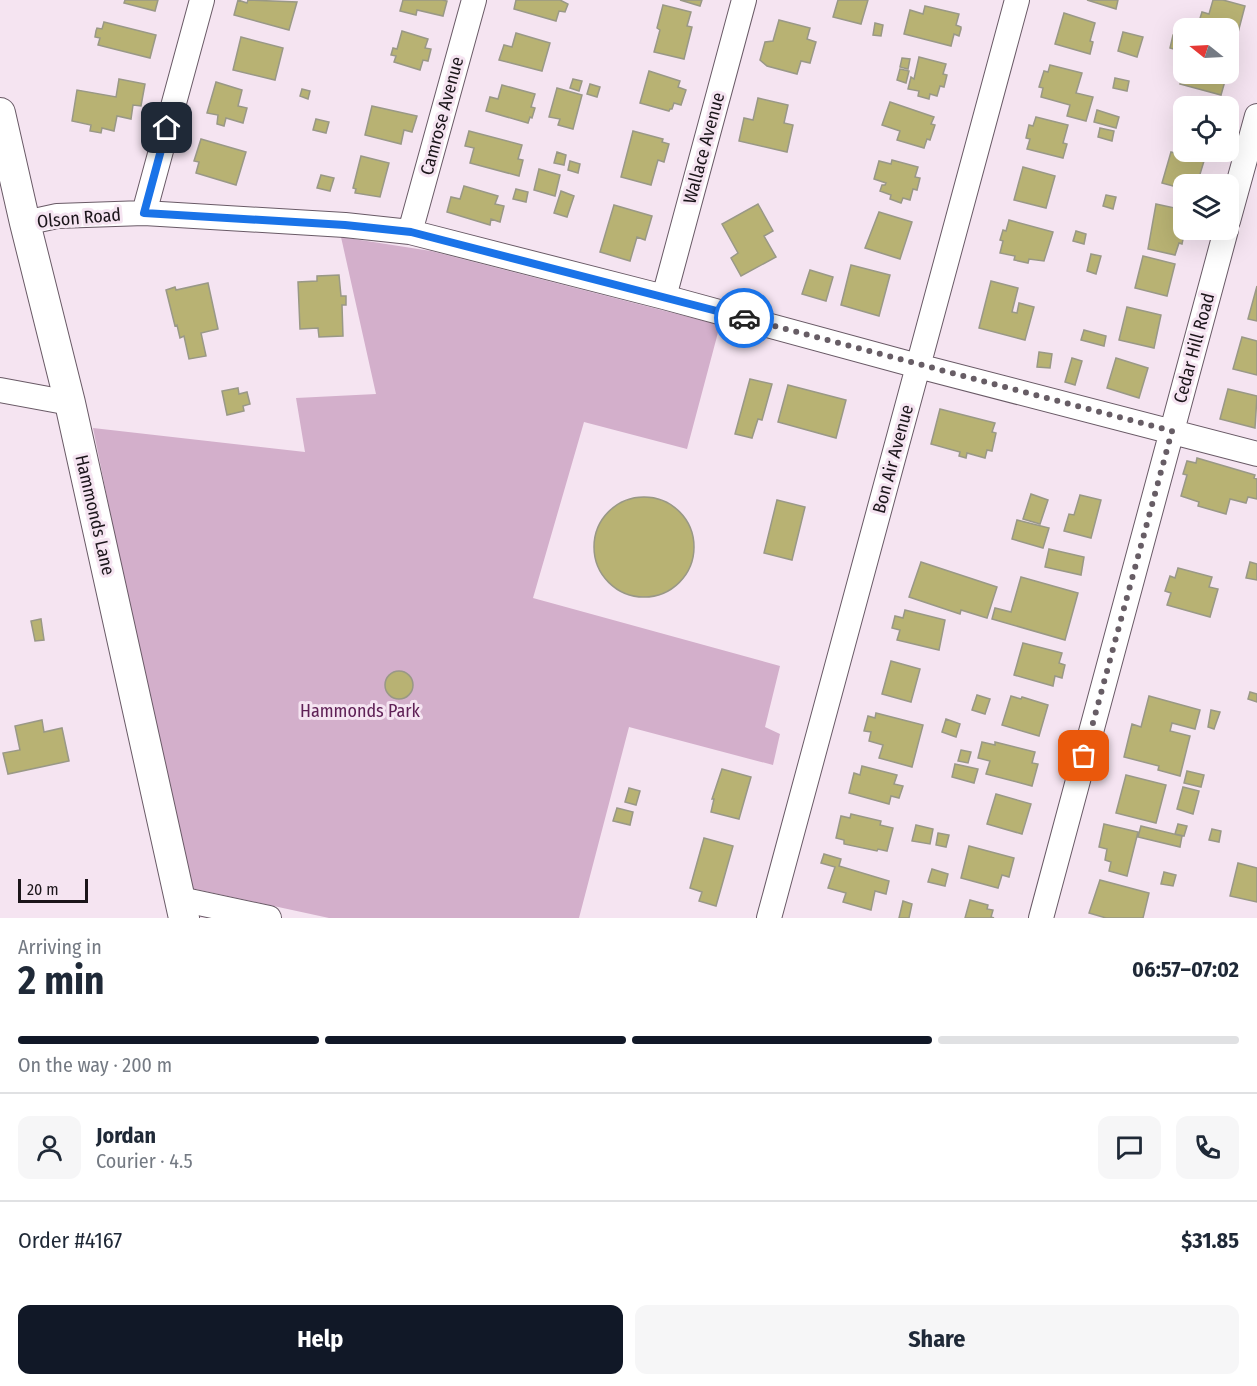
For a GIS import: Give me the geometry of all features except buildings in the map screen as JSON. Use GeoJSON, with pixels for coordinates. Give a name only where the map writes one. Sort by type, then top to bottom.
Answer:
{"type":"FeatureCollection","features":[{"type":"Feature","properties":{"kind":"street"},"geometry":{"type":"LineString","coordinates":[[144,213],[202,0]]}},
{"type":"Feature","properties":{"kind":"street","name":"Camrose Avenue"},"geometry":{"type":"LineString","coordinates":[[411,232],[474,0]]}},
{"type":"Feature","properties":{"kind":"street","name":"Wallace Avenue"},"geometry":{"type":"LineString","coordinates":[[664,297],[744,0]]}},
{"type":"Feature","properties":{"kind":"street","name":"Bon Air Avenue"},"geometry":{"type":"LineString","coordinates":[[769,918],[1017,0]]}},
{"type":"Feature","properties":{"kind":"street","name":"Hammonds Lane"},"geometry":{"type":"LineString","coordinates":[[0,113],[70,403],[182,908]]}},
{"type":"Feature","properties":{"kind":"street"},"geometry":{"type":"LineString","coordinates":[[1239,181],[1257,116]]}},
{"type":"Feature","properties":{"kind":"street","name":"Olson Road"},"geometry":{"type":"LineString","coordinates":[[25,223],[57,216],[144,213],[345,225],[411,232],[1257,454]]}},
{"type":"Feature","properties":{"kind":"street","name":"Cedar Hill Road"},"geometry":{"type":"LineString","coordinates":[[1041,918],[1223,240]]}},
{"type":"Feature","properties":{"kind":"street"},"geometry":{"type":"LineString","coordinates":[[0,390],[70,403]]}},
{"type":"Feature","properties":{"kind":"street"},"geometry":{"type":"LineString","coordinates":[[182,908],[269,918]]}},
{"type":"Feature","properties":{"kind":"green space","name":"Hammonds Park"},"geometry":{"type":"Polygon","coordinates":[[[341,237],[431,251],[720,325],[687,449],[584,422],[533,598],[780,666],[765,727],[780,734],[773,765],[629,727],[579,918],[329,918],[186,887],[93,428],[305,452],[296,398],[376,394],[341,237]]]}},
{"type":"Feature","properties":{"kind":"way so far"},"geometry":{"type":"LineString","coordinates":[[744,318],[918,366],[1172,431],[1084,756]]}},
{"type":"Feature","properties":{"kind":"route"},"geometry":{"type":"LineString","coordinates":[[167,128],[144,213],[345,225],[411,232],[744,318]]}}]}
